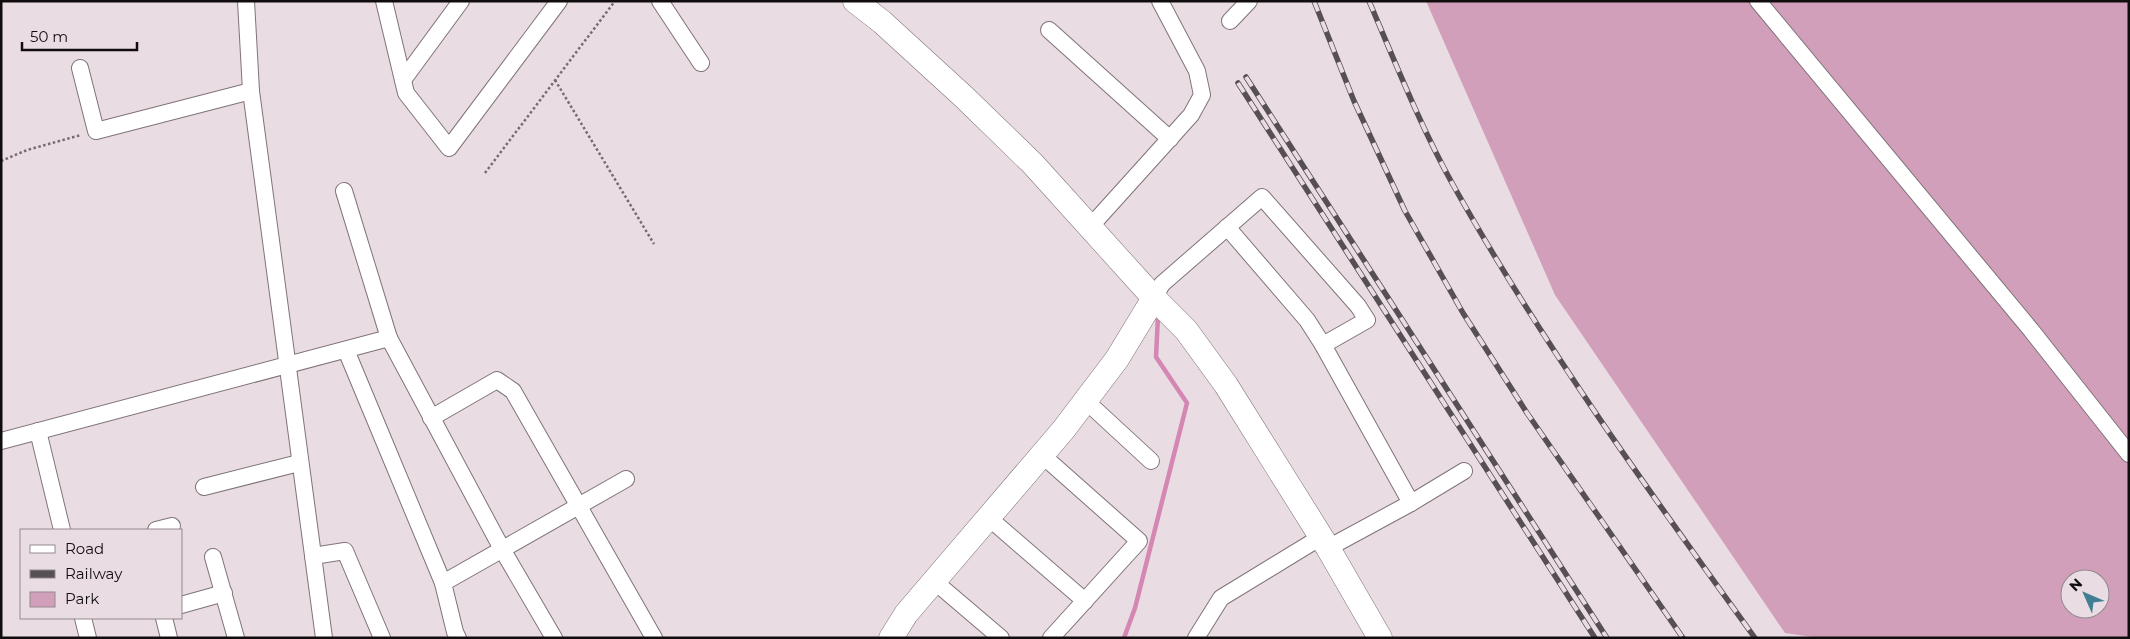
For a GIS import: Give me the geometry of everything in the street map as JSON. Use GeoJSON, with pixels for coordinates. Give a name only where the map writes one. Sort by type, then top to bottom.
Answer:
{"type":"FeatureCollection","features":[{"type":"Feature","properties":{"kind":"street"},"geometry":{"type":"LineString","coordinates":[[246,1],[251,91],[324,638]]}},
{"type":"Feature","properties":{"kind":"street"},"geometry":{"type":"LineString","coordinates":[[384,1],[406,93],[448,148],[559,1]]}},
{"type":"Feature","properties":{"kind":"street"},"geometry":{"type":"LineString","coordinates":[[403,80],[461,1]]}},
{"type":"Feature","properties":{"kind":"street"},"geometry":{"type":"LineString","coordinates":[[660,1],[701,63]]}},
{"type":"Feature","properties":{"kind":"street"},"geometry":{"type":"LineString","coordinates":[[855,1],[882,22],[964,97],[1033,164],[1154,298],[1186,330],[1226,385],[1324,542],[1380,638]]}},
{"type":"Feature","properties":{"kind":"street"},"geometry":{"type":"LineString","coordinates":[[1090,227],[1191,115],[1202,95],[1196,71],[1160,1]]}},
{"type":"Feature","properties":{"kind":"street"},"geometry":{"type":"LineString","coordinates":[[1230,21],[1250,1]]}},
{"type":"Feature","properties":{"kind":"street"},"geometry":{"type":"LineString","coordinates":[[1758,1],[2031,330],[2129,454]]}},
{"type":"Feature","properties":{"kind":"street"},"geometry":{"type":"LineString","coordinates":[[1049,30],[1170,139]]}},
{"type":"Feature","properties":{"kind":"street"},"geometry":{"type":"LineString","coordinates":[[80,68],[96,131],[251,91]]}},
{"type":"Feature","properties":{"kind":"street"},"geometry":{"type":"LineString","coordinates":[[344,191],[389,338],[502,549],[554,638]]}},
{"type":"Feature","properties":{"kind":"street"},"geometry":{"type":"LineString","coordinates":[[891,638],[906,614],[1042,455],[1086,400],[1117,359],[1162,284],[1262,197],[1358,306],[1367,320],[1323,345]]}},
{"type":"Feature","properties":{"kind":"street"},"geometry":{"type":"LineString","coordinates":[[1227,227],[1307,320],[1411,502]]}},
{"type":"Feature","properties":{"kind":"street"},"geometry":{"type":"LineString","coordinates":[[1,441],[389,338]]}},
{"type":"Feature","properties":{"kind":"street"},"geometry":{"type":"LineString","coordinates":[[346,350],[443,583],[458,638]]}},
{"type":"Feature","properties":{"kind":"street"},"geometry":{"type":"LineString","coordinates":[[431,418],[496,380],[513,390],[654,638]]}},
{"type":"Feature","properties":{"kind":"street"},"geometry":{"type":"LineString","coordinates":[[1086,400],[1151,461]]}},
{"type":"Feature","properties":{"kind":"street"},"geometry":{"type":"LineString","coordinates":[[38,431],[62,529]]}},
{"type":"Feature","properties":{"kind":"street"},"geometry":{"type":"LineString","coordinates":[[1042,455],[1140,541],[1052,638]]}},
{"type":"Feature","properties":{"kind":"street"},"geometry":{"type":"LineString","coordinates":[[204,487],[300,463]]}},
{"type":"Feature","properties":{"kind":"street"},"geometry":{"type":"LineString","coordinates":[[1196,638],[1221,598],[1324,542],[1411,502],[1464,471]]}},
{"type":"Feature","properties":{"kind":"street"},"geometry":{"type":"LineString","coordinates":[[443,583],[626,479]]}},
{"type":"Feature","properties":{"kind":"street"},"geometry":{"type":"LineString","coordinates":[[989,518],[1085,601]]}},
{"type":"Feature","properties":{"kind":"street"},"geometry":{"type":"LineString","coordinates":[[160,529],[172,526]]}},
{"type":"Feature","properties":{"kind":"street"},"geometry":{"type":"LineString","coordinates":[[313,556],[345,551],[382,638]]}},
{"type":"Feature","properties":{"kind":"street"},"geometry":{"type":"LineString","coordinates":[[214,557],[236,638]]}},
{"type":"Feature","properties":{"kind":"street"},"geometry":{"type":"LineString","coordinates":[[934,581],[1001,638]]}},
{"type":"Feature","properties":{"kind":"street"},"geometry":{"type":"LineString","coordinates":[[182,605],[224,593]]}},
{"type":"Feature","properties":{"kind":"street"},"geometry":{"type":"LineString","coordinates":[[83,619],[88,638]]}},
{"type":"Feature","properties":{"kind":"street"},"geometry":{"type":"LineString","coordinates":[[164,619],[169,638]]}},
{"type":"Feature","properties":{"kind":"path"},"geometry":{"type":"LineString","coordinates":[[485,173],[615,1]]}},
{"type":"Feature","properties":{"kind":"path"},"geometry":{"type":"LineString","coordinates":[[555,80],[654,244]]}},
{"type":"Feature","properties":{"kind":"path"},"geometry":{"type":"LineString","coordinates":[[1,160],[27,150],[96,131]]}},
{"type":"Feature","properties":{"kind":"green space"},"geometry":{"type":"Polygon","coordinates":[[[1426,1],[2129,1],[2129,638],[1819,638],[1785,633],[1555,295],[1426,1]]]}},
{"type":"Feature","properties":{"kind":"waterway"},"geometry":{"type":"LineString","coordinates":[[1124,638],[1135,608],[1187,403],[1156,357],[1158,316]]}},
{"type":"Feature","properties":{"kind":"railway"},"geometry":{"type":"LineString","coordinates":[[1314,1],[1354,101],[1405,211],[1463,313],[1527,413],[1683,638]]}},
{"type":"Feature","properties":{"kind":"railway"},"geometry":{"type":"LineString","coordinates":[[1369,1],[1429,139],[1486,242],[1597,415],[1755,638]]}},
{"type":"Feature","properties":{"kind":"railway"},"geometry":{"type":"LineString","coordinates":[[1246,77],[1607,638]]}},
{"type":"Feature","properties":{"kind":"railway"},"geometry":{"type":"LineString","coordinates":[[1238,83],[1595,638]]}}]}
